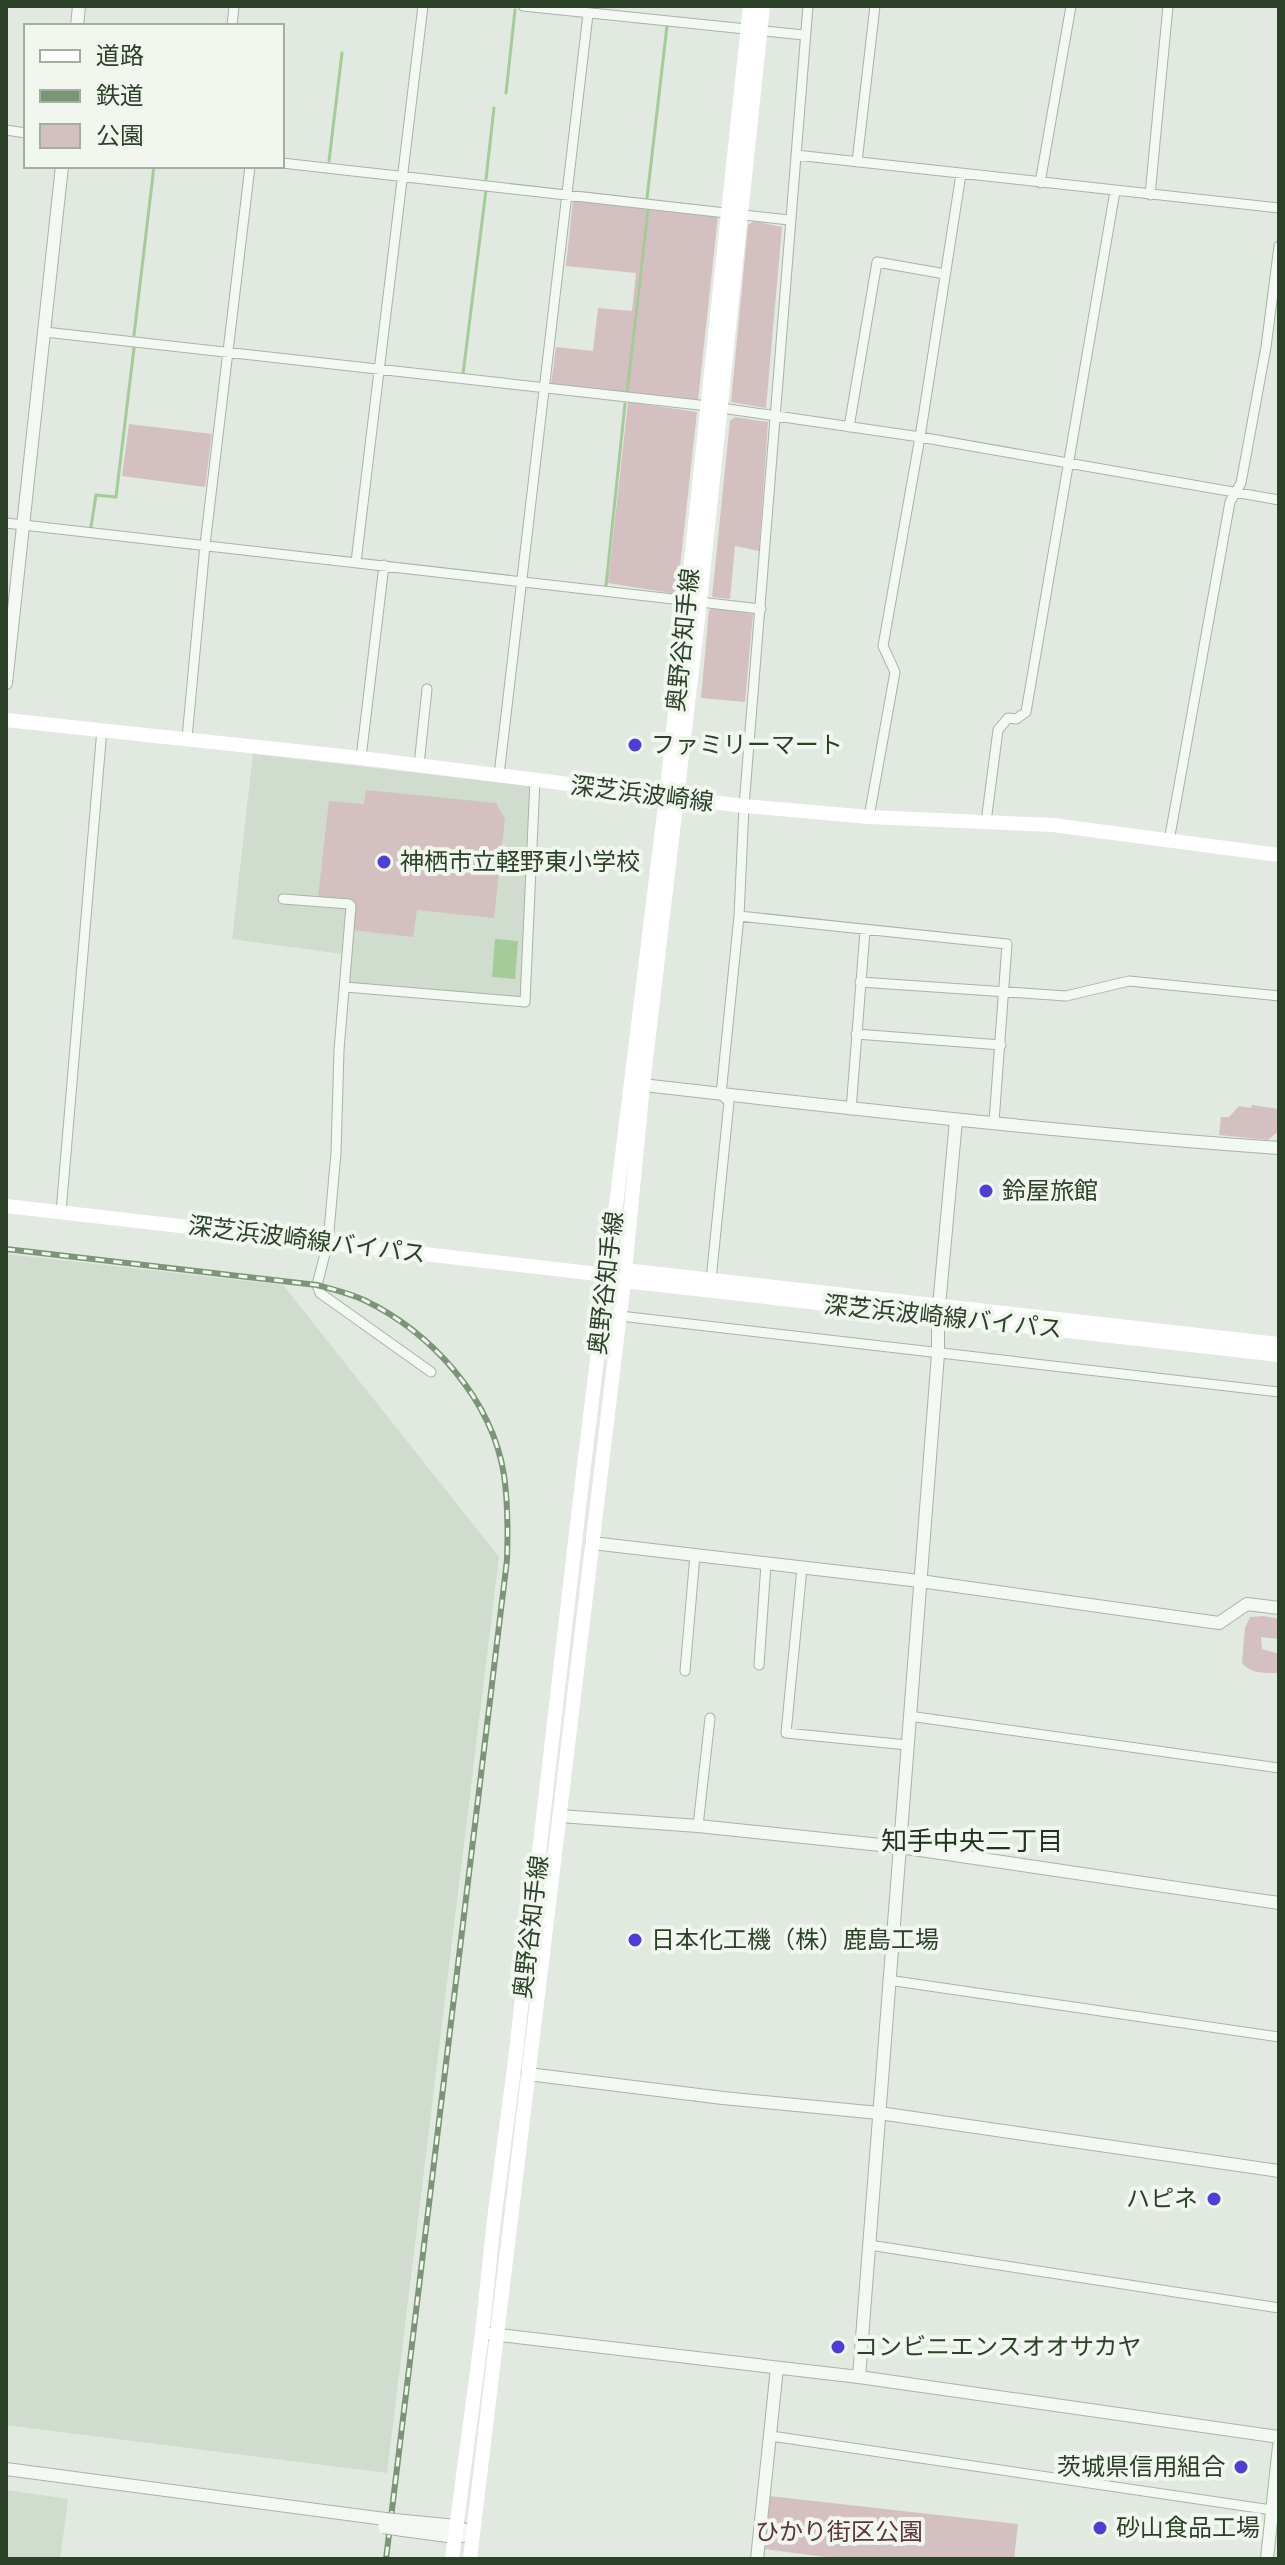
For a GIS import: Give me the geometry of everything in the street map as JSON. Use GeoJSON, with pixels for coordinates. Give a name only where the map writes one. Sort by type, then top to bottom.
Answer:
{"type":"FeatureCollection","features":[{"type":"Feature","properties":{"kind":"main road","name":"奥野谷知手線"},"geometry":{"type":"LineString","coordinates":[[750,6],[754,30]]}},
{"type":"Feature","properties":{"kind":"main road","name":"奥野谷知手線"},"geometry":{"type":"LineString","coordinates":[[470,2559],[620,1316],[754,30],[763,6]]}},
{"type":"Feature","properties":{"kind":"main road","name":"深芝浜波崎線"},"geometry":{"type":"LineString","coordinates":[[6,720],[361,758],[744,806],[869,817],[1053,825],[1279,855]]}},
{"type":"Feature","properties":{"kind":"main road","name":"奥野谷知手線"},"geometry":{"type":"LineString","coordinates":[[452,2559],[518,2038],[607,1275],[672,798]]}},
{"type":"Feature","properties":{"kind":"main road","name":"深芝浜波崎線バイパス"},"geometry":{"type":"LineString","coordinates":[[6,1206],[607,1275],[711,1280],[939,1312],[1279,1344]]}},
{"type":"Feature","properties":{"kind":"main road","name":"深芝浜波崎線バイパス"},"geometry":{"type":"LineString","coordinates":[[624,1275],[1279,1355]]}},
{"type":"Feature","properties":{"kind":"street"},"geometry":{"type":"LineString","coordinates":[[356,562],[423,6]]}},
{"type":"Feature","properties":{"kind":"street"},"geometry":{"type":"LineString","coordinates":[[523,6],[804,35]]}},
{"type":"Feature","properties":{"kind":"street"},"geometry":{"type":"LineString","coordinates":[[721,1094],[739,916],[744,806],[808,6]]}},
{"type":"Feature","properties":{"kind":"street"},"geometry":{"type":"LineString","coordinates":[[857,162],[875,6]]}},
{"type":"Feature","properties":{"kind":"street"},"geometry":{"type":"LineString","coordinates":[[1040,183],[1071,6]]}},
{"type":"Feature","properties":{"kind":"street"},"geometry":{"type":"LineString","coordinates":[[1150,195],[1168,6]]}},
{"type":"Feature","properties":{"kind":"street"},"geometry":{"type":"LineString","coordinates":[[499,775],[588,14]]}},
{"type":"Feature","properties":{"kind":"street"},"geometry":{"type":"LineString","coordinates":[[796,155],[1279,208]]}},
{"type":"Feature","properties":{"kind":"street"},"geometry":{"type":"LineString","coordinates":[[284,163],[403,174],[789,220]]}},
{"type":"Feature","properties":{"kind":"street"},"geometry":{"type":"LineString","coordinates":[[6,683],[62,168]]}},
{"type":"Feature","properties":{"kind":"street"},"geometry":{"type":"LineString","coordinates":[[187,738],[205,545],[250,168]]}},
{"type":"Feature","properties":{"kind":"street"},"geometry":{"type":"LineString","coordinates":[[869,817],[895,672],[883,646],[920,437],[961,174]]}},
{"type":"Feature","properties":{"kind":"street"},"geometry":{"type":"LineString","coordinates":[[986,822],[998,730],[1008,718],[1016,719],[1026,712],[1115,191]]}},
{"type":"Feature","properties":{"kind":"street"},"geometry":{"type":"LineString","coordinates":[[1169,841],[1230,502],[1241,483],[1266,347],[1279,246]]}},
{"type":"Feature","properties":{"kind":"street"},"geometry":{"type":"LineString","coordinates":[[849,427],[877,262],[945,274]]}},
{"type":"Feature","properties":{"kind":"street"},"geometry":{"type":"LineString","coordinates":[[45,332],[775,415],[920,437],[1279,500]]}},
{"type":"Feature","properties":{"kind":"street"},"geometry":{"type":"LineString","coordinates":[[6,523],[761,609]]}},
{"type":"Feature","properties":{"kind":"street"},"geometry":{"type":"LineString","coordinates":[[361,758],[384,565]]}},
{"type":"Feature","properties":{"kind":"street"},"geometry":{"type":"LineString","coordinates":[[419,765],[427,689]]}},
{"type":"Feature","properties":{"kind":"street"},"geometry":{"type":"LineString","coordinates":[[61,1212],[102,729]]}},
{"type":"Feature","properties":{"kind":"street"},"geometry":{"type":"LineString","coordinates":[[345,987],[525,1002],[535,780]]}},
{"type":"Feature","properties":{"kind":"street"},"geometry":{"type":"LineString","coordinates":[[283,899],[351,906],[339,1050],[336,1153],[328,1242],[317,1285],[320,1293],[431,1372]]}},
{"type":"Feature","properties":{"kind":"street"},"geometry":{"type":"LineString","coordinates":[[739,916],[1007,944],[994,1122]]}},
{"type":"Feature","properties":{"kind":"street"},"geometry":{"type":"LineString","coordinates":[[851,1110],[865,931]]}},
{"type":"Feature","properties":{"kind":"street"},"geometry":{"type":"LineString","coordinates":[[860,982],[1066,996],[1129,981],[1279,996]]}},
{"type":"Feature","properties":{"kind":"street"},"geometry":{"type":"LineString","coordinates":[[856,1034],[1001,1045]]}},
{"type":"Feature","properties":{"kind":"street"},"geometry":{"type":"LineString","coordinates":[[643,1085],[851,1110],[1148,1139],[1279,1148]]}},
{"type":"Feature","properties":{"kind":"street"},"geometry":{"type":"LineString","coordinates":[[711,1280],[729,1102],[721,1094]]}},
{"type":"Feature","properties":{"kind":"street"},"geometry":{"type":"LineString","coordinates":[[859,2377],[956,1120]]}},
{"type":"Feature","properties":{"kind":"street"},"geometry":{"type":"LineString","coordinates":[[620,1316],[1279,1392]]}},
{"type":"Feature","properties":{"kind":"street"},"geometry":{"type":"LineString","coordinates":[[592,1543],[920,1581],[1219,1623],[1247,1604],[1279,1608]]}},
{"type":"Feature","properties":{"kind":"street"},"geometry":{"type":"LineString","coordinates":[[685,1671],[695,1555]]}},
{"type":"Feature","properties":{"kind":"street"},"geometry":{"type":"LineString","coordinates":[[759,1665],[766,1564]]}},
{"type":"Feature","properties":{"kind":"street"},"geometry":{"type":"LineString","coordinates":[[802,1568],[786,1733],[907,1745]]}},
{"type":"Feature","properties":{"kind":"street"},"geometry":{"type":"LineString","coordinates":[[909,1716],[1279,1768]]}},
{"type":"Feature","properties":{"kind":"street"},"geometry":{"type":"LineString","coordinates":[[698,1826],[710,1718]]}},
{"type":"Feature","properties":{"kind":"street"},"geometry":{"type":"LineString","coordinates":[[560,1816],[698,1826],[900,1847],[1279,1903]]}},
{"type":"Feature","properties":{"kind":"street"},"geometry":{"type":"LineString","coordinates":[[888,1980],[1279,2037]]}},
{"type":"Feature","properties":{"kind":"street"},"geometry":{"type":"LineString","coordinates":[[528,2074],[879,2113],[1279,2171]]}},
{"type":"Feature","properties":{"kind":"street"},"geometry":{"type":"LineString","coordinates":[[869,2245],[1279,2308]]}},
{"type":"Feature","properties":{"kind":"street"},"geometry":{"type":"LineString","coordinates":[[482,2333],[859,2377],[1279,2437]]}},
{"type":"Feature","properties":{"kind":"street"},"geometry":{"type":"LineString","coordinates":[[757,2559],[777,2368]]}},
{"type":"Feature","properties":{"kind":"street"},"geometry":{"type":"LineString","coordinates":[[771,2436],[1272,2510]]}},
{"type":"Feature","properties":{"kind":"street"},"geometry":{"type":"LineString","coordinates":[[1267,2559],[1279,2446]]}},
{"type":"Feature","properties":{"kind":"street"},"geometry":{"type":"LineString","coordinates":[[6,2469],[473,2534]]}},
{"type":"Feature","properties":{"kind":"street"},"geometry":{"type":"LineString","coordinates":[[6,2476],[385,2523]]}},
{"type":"Feature","properties":{"kind":"shaded area","name":"神栖市立軽野東小学校"},"geometry":{"type":"Polygon","coordinates":[[[253,754],[530,786],[522,997],[348,984],[350,955],[232,939],[253,754]]]}},
{"type":"Feature","properties":{"kind":"shaded area"},"geometry":{"type":"Polygon","coordinates":[[[495,939],[518,941],[515,979],[492,977],[495,939]]]}},
{"type":"Feature","properties":{"kind":"shaded area"},"geometry":{"type":"Polygon","coordinates":[[[6,1254],[283,1285],[499,1557],[387,2473],[6,2425],[6,1254]]]}},
{"type":"Feature","properties":{"kind":"shaded area"},"geometry":{"type":"Polygon","coordinates":[[[6,2490],[68,2499],[60,2559],[6,2559],[6,2490]]]}},
{"type":"Feature","properties":{"kind":"green space"},"geometry":{"type":"Polygon","coordinates":[[[573,200],[718,216],[698,400],[551,384],[556,347],[593,351],[598,308],[632,311],[636,273],[566,266],[573,200]]]}},
{"type":"Feature","properties":{"kind":"green space"},"geometry":{"type":"Polygon","coordinates":[[[754,221],[782,227],[766,408],[731,402],[748,225],[754,221]]]}},
{"type":"Feature","properties":{"kind":"green space"},"geometry":{"type":"Polygon","coordinates":[[[628,402],[697,412],[677,594],[608,583],[628,402]]]}},
{"type":"Feature","properties":{"kind":"green space"},"geometry":{"type":"Polygon","coordinates":[[[735,417],[768,422],[759,551],[735,546],[730,599],[712,597],[730,421],[735,417]]]}},
{"type":"Feature","properties":{"kind":"green space"},"geometry":{"type":"Polygon","coordinates":[[[129,424],[212,434],[205,487],[122,476],[129,424]]]}},
{"type":"Feature","properties":{"kind":"green space"},"geometry":{"type":"Polygon","coordinates":[[[714,608],[753,614],[745,702],[701,698],[709,610],[714,608]]]}},
{"type":"Feature","properties":{"kind":"green space"},"geometry":{"type":"Polygon","coordinates":[[[366,790],[496,803],[505,819],[494,918],[417,910],[413,937],[352,930],[355,902],[318,898],[329,801],[364,804],[366,790]]]}},
{"type":"Feature","properties":{"kind":"green space"},"geometry":{"type":"Polygon","coordinates":[[[1252,1105],[1279,1109],[1279,1131],[1268,1140],[1219,1135],[1221,1117],[1229,1117],[1239,1106],[1251,1108],[1252,1105]]]}},
{"type":"Feature","properties":{"kind":"green space"},"geometry":{"type":"Polygon","coordinates":[[[1250,1617],[1279,1619],[1279,1639],[1261,1637],[1262,1649],[1279,1654],[1279,1673],[1254,1671],[1242,1663],[1245,1628],[1250,1617]]]}},
{"type":"Feature","properties":{"kind":"green space","name":"ひかり街区公園"},"geometry":{"type":"Polygon","coordinates":[[[769,2496],[1018,2524],[1014,2559],[841,2559],[764,2549],[769,2496]]]}},
{"type":"Feature","properties":{"kind":"waterway"},"geometry":{"type":"LineString","coordinates":[[506,93],[515,10]]}},
{"type":"Feature","properties":{"kind":"waterway"},"geometry":{"type":"LineString","coordinates":[[647,198],[667,26]]}},
{"type":"Feature","properties":{"kind":"waterway"},"geometry":{"type":"LineString","coordinates":[[329,161],[342,53]]}},
{"type":"Feature","properties":{"kind":"waterway"},"geometry":{"type":"LineString","coordinates":[[486,179],[494,108]]}},
{"type":"Feature","properties":{"kind":"waterway"},"geometry":{"type":"LineString","coordinates":[[134,335],[154,168]]}},
{"type":"Feature","properties":{"kind":"waterway"},"geometry":{"type":"LineString","coordinates":[[463,374],[486,190]]}},
{"type":"Feature","properties":{"kind":"waterway"},"geometry":{"type":"LineString","coordinates":[[627,393],[648,211]]}},
{"type":"Feature","properties":{"kind":"waterway"},"geometry":{"type":"LineString","coordinates":[[91,527],[96,495],[116,497],[134,348]]}},
{"type":"Feature","properties":{"kind":"waterway"},"geometry":{"type":"LineString","coordinates":[[606,586],[625,404]]}},
{"type":"Feature","properties":{"kind":"railway"},"geometry":{"type":"LineString","coordinates":[[6,1249],[317,1285],[358,1298],[389,1314],[435,1349],[472,1395],[497,1447],[506,1496],[507,1560],[386,2559]]}},
{"type":"Feature","properties":{"kind":"place","name":"ファミリーマート"},"geometry":{"type":"Point","coordinates":[635,745]}},
{"type":"Feature","properties":{"kind":"place","name":"神栖市立軽野東小学校"},"geometry":{"type":"Point","coordinates":[384,862]}},
{"type":"Feature","properties":{"kind":"place","name":"鈴屋旅館"},"geometry":{"type":"Point","coordinates":[986,1191]}},
{"type":"Feature","properties":{"kind":"place","name":"日本化工機（株）鹿島工場"},"geometry":{"type":"Point","coordinates":[635,1940]}},
{"type":"Feature","properties":{"kind":"place","name":"ハピネ"},"geometry":{"type":"Point","coordinates":[1214,2199]}},
{"type":"Feature","properties":{"kind":"place","name":"コンビニエンスオオサカヤ"},"geometry":{"type":"Point","coordinates":[838,2347]}},
{"type":"Feature","properties":{"kind":"place","name":"茨城県信用組合"},"geometry":{"type":"Point","coordinates":[1241,2467]}},
{"type":"Feature","properties":{"kind":"place","name":"砂山食品工場"},"geometry":{"type":"Point","coordinates":[1100,2528]}},
{"type":"Feature","properties":{"kind":"district","name":"知手中央二丁目"},"geometry":{"type":"Point","coordinates":[972,1841]}}]}
